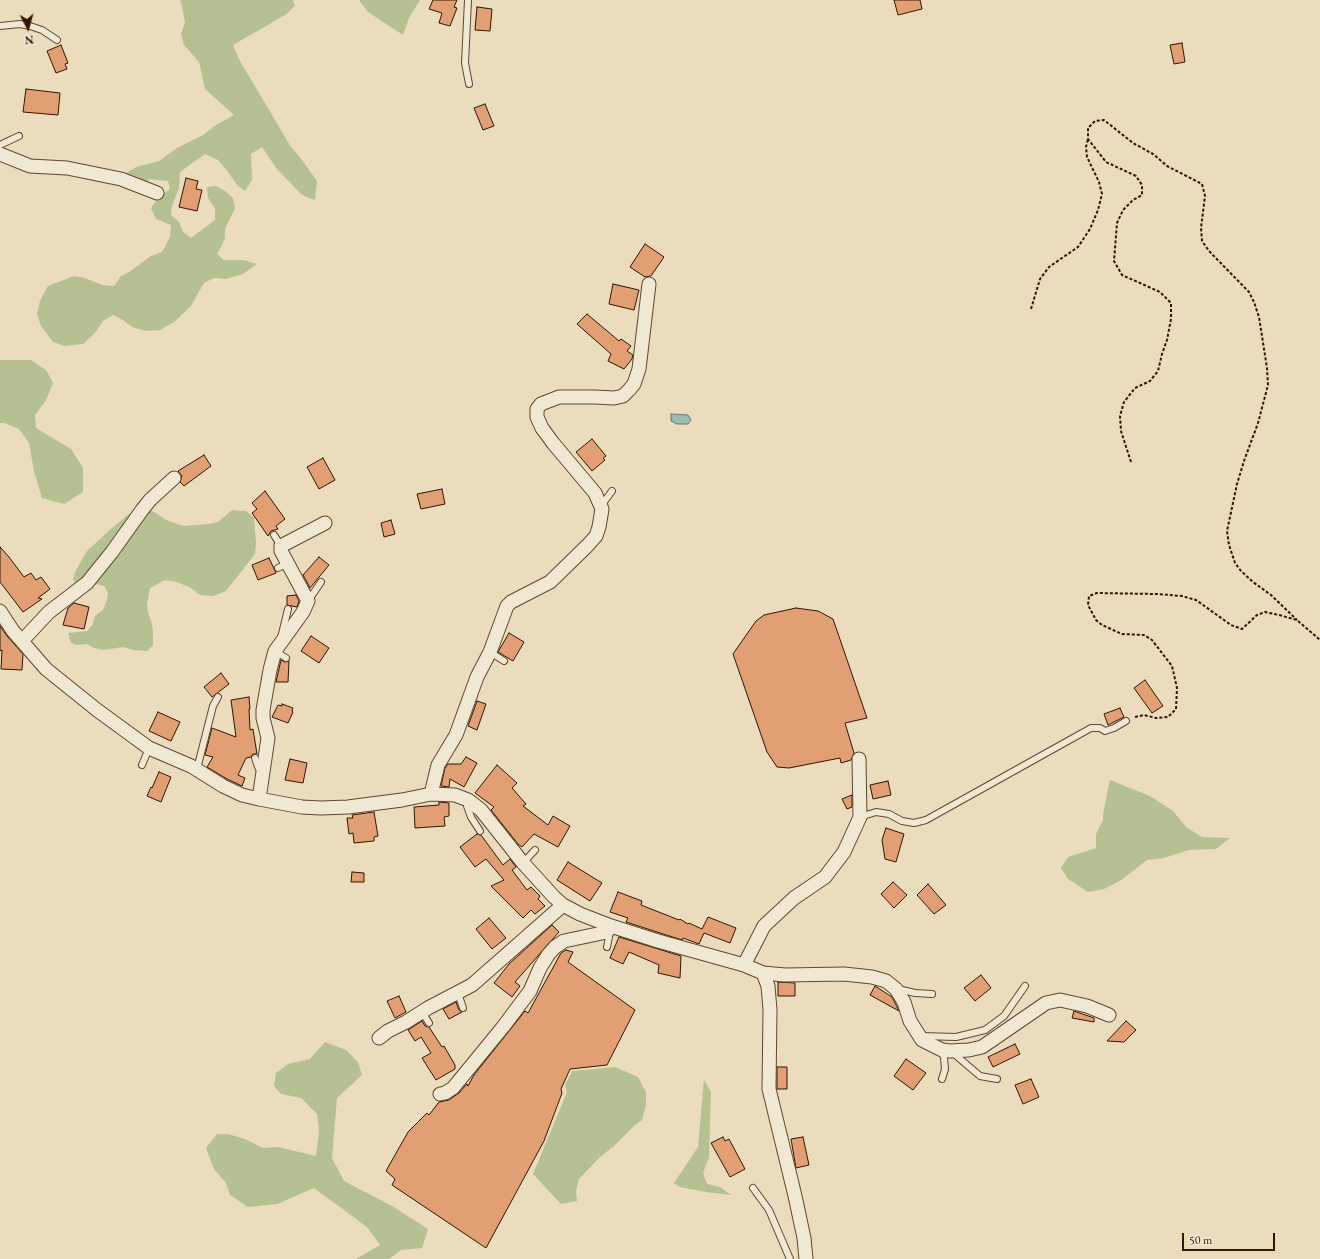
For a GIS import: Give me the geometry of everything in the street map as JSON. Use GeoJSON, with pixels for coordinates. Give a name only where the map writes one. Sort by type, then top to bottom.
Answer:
{"type":"FeatureCollection","features":[{"type":"Feature","properties":{"kind":"street"},"geometry":{"type":"LineString","coordinates":[[0,154],[30,166],[67,168],[121,179],[157,193]]}},
{"type":"Feature","properties":{"kind":"street"},"geometry":{"type":"LineString","coordinates":[[431,794],[438,766],[456,735],[477,677],[490,652],[508,606],[511,602],[550,582],[596,536],[601,517],[601,506],[596,493],[542,428],[536,417],[537,408],[541,404],[559,397],[614,398],[623,396],[629,390],[634,384],[639,369],[649,284]]}},
{"type":"Feature","properties":{"kind":"street"},"geometry":{"type":"LineString","coordinates":[[22,641],[49,612],[87,583],[150,500],[174,478]]}},
{"type":"Feature","properties":{"kind":"street"},"geometry":{"type":"LineString","coordinates":[[259,799],[268,738],[263,718],[263,710],[280,650],[308,601],[283,565],[278,541],[325,523]]}},
{"type":"Feature","properties":{"kind":"street"},"geometry":{"type":"LineString","coordinates":[[0,611],[13,632],[46,669],[97,710],[149,748],[197,769],[223,786],[242,795],[302,807],[348,807],[402,800],[431,794],[455,795],[468,800],[481,810],[523,863],[554,897],[563,905],[609,929],[744,965],[763,973],[785,975],[844,974],[872,977],[886,981],[896,989],[904,1002],[910,1021],[922,1040],[946,1051],[969,1050],[982,1047],[1046,1003],[1060,1000],[1087,1006],[1109,1015]]}},
{"type":"Feature","properties":{"kind":"street"},"geometry":{"type":"LineString","coordinates":[[744,965],[764,926],[794,898],[825,877],[844,852],[860,817],[858,759]]}},
{"type":"Feature","properties":{"kind":"street"},"geometry":{"type":"LineString","coordinates":[[380,1038],[388,1031],[425,1018],[428,1008],[472,985],[563,905]]}},
{"type":"Feature","properties":{"kind":"street"},"geometry":{"type":"LineString","coordinates":[[440,1094],[453,1088],[507,1021],[530,990],[540,968],[555,947],[564,941],[609,929]]}},
{"type":"Feature","properties":{"kind":"street"},"geometry":{"type":"LineString","coordinates":[[763,973],[768,986],[770,1010],[769,1090],[795,1196],[804,1238],[806,1259]]}},
{"type":"Feature","properties":{"kind":"lane"},"geometry":{"type":"LineString","coordinates":[[468,0],[465,63],[469,84]]}},
{"type":"Feature","properties":{"kind":"lane"},"geometry":{"type":"LineString","coordinates":[[0,26],[20,24],[30,26],[42,30],[57,40]]}},
{"type":"Feature","properties":{"kind":"lane"},"geometry":{"type":"LineString","coordinates":[[0,145],[19,136]]}},
{"type":"Feature","properties":{"kind":"lane"},"geometry":{"type":"LineString","coordinates":[[601,506],[612,491]]}},
{"type":"Feature","properties":{"kind":"lane"},"geometry":{"type":"LineString","coordinates":[[308,601],[321,582]]}},
{"type":"Feature","properties":{"kind":"lane"},"geometry":{"type":"LineString","coordinates":[[280,650],[281,632],[288,609]]}},
{"type":"Feature","properties":{"kind":"lane"},"geometry":{"type":"LineString","coordinates":[[490,652],[504,661]]}},
{"type":"Feature","properties":{"kind":"lane"},"geometry":{"type":"LineString","coordinates":[[197,769],[213,706],[218,697]]}},
{"type":"Feature","properties":{"kind":"lane"},"geometry":{"type":"LineString","coordinates":[[860,817],[876,812],[889,814],[902,821],[914,823],[926,820],[1091,728],[1100,728],[1105,731],[1126,721]]}},
{"type":"Feature","properties":{"kind":"lane"},"geometry":{"type":"LineString","coordinates":[[142,765],[149,748]]}},
{"type":"Feature","properties":{"kind":"lane"},"geometry":{"type":"LineString","coordinates":[[255,758],[263,775]]}},
{"type":"Feature","properties":{"kind":"lane"},"geometry":{"type":"LineString","coordinates":[[468,800],[467,806],[471,817],[480,831]]}},
{"type":"Feature","properties":{"kind":"lane"},"geometry":{"type":"LineString","coordinates":[[523,863],[535,850]]}},
{"type":"Feature","properties":{"kind":"lane"},"geometry":{"type":"LineString","coordinates":[[607,947],[609,929]]}},
{"type":"Feature","properties":{"kind":"lane"},"geometry":{"type":"LineString","coordinates":[[920,1036],[956,1037],[985,1030],[1004,1016],[1025,986]]}},
{"type":"Feature","properties":{"kind":"lane"},"geometry":{"type":"LineString","coordinates":[[896,989],[915,993],[932,994]]}},
{"type":"Feature","properties":{"kind":"lane"},"geometry":{"type":"LineString","coordinates":[[458,993],[463,1008]]}},
{"type":"Feature","properties":{"kind":"lane"},"geometry":{"type":"LineString","coordinates":[[942,1079],[945,1069],[944,1058],[946,1051],[980,1076],[997,1080]]}},
{"type":"Feature","properties":{"kind":"lane"},"geometry":{"type":"LineString","coordinates":[[753,1188],[769,1210],[790,1259]]}},
{"type":"Feature","properties":{"kind":"path"},"geometry":{"type":"LineString","coordinates":[[1031,309],[1040,280],[1049,267],[1078,247],[1090,229],[1098,210],[1102,194],[1099,182],[1087,157],[1086,147],[1088,128],[1095,121],[1104,120],[1133,143],[1153,154],[1167,166],[1202,184],[1205,196],[1201,228],[1202,240],[1209,251],[1249,292],[1254,302],[1258,317],[1267,368],[1268,385],[1258,423],[1237,484],[1227,531],[1229,545],[1235,563],[1241,571],[1277,600],[1320,640]]}},
{"type":"Feature","properties":{"kind":"path"},"geometry":{"type":"LineString","coordinates":[[1088,138],[1106,162],[1136,176],[1142,185],[1142,195],[1133,200],[1123,210],[1117,223],[1114,261],[1122,275],[1160,292],[1171,303],[1171,319],[1168,340],[1162,354],[1158,371],[1150,381],[1135,388],[1124,402],[1120,416],[1121,431],[1131,462]]}},
{"type":"Feature","properties":{"kind":"path"},"geometry":{"type":"LineString","coordinates":[[1126,721],[1134,717],[1144,715],[1156,718],[1168,717],[1176,709],[1177,688],[1172,666],[1152,640],[1144,635],[1122,634],[1102,625],[1096,620],[1088,605],[1089,596],[1096,593],[1107,592],[1182,596],[1196,600],[1231,625],[1242,628],[1257,615],[1265,612],[1288,616],[1297,620]]}},
{"type":"Feature","properties":{"kind":"green space"},"geometry":{"type":"Polygon","coordinates":[[[180,0],[293,0],[295,6],[285,15],[233,45],[240,61],[291,147],[317,181],[315,200],[301,194],[277,169],[262,147],[251,154],[252,180],[245,191],[238,186],[218,160],[205,154],[180,172],[179,188],[172,206],[171,215],[179,222],[183,232],[191,238],[215,220],[215,208],[208,198],[207,187],[216,186],[225,191],[233,198],[235,208],[225,229],[225,239],[217,254],[224,260],[243,260],[257,264],[243,274],[226,279],[214,278],[204,283],[191,306],[174,322],[160,330],[145,331],[132,327],[113,315],[103,321],[95,333],[83,344],[65,346],[53,342],[41,326],[37,314],[40,301],[48,286],[74,276],[85,278],[102,285],[114,286],[121,276],[151,256],[162,252],[170,237],[171,225],[156,219],[151,208],[159,197],[170,189],[168,181],[150,179],[138,189],[127,190],[122,176],[136,167],[159,161],[177,148],[203,135],[216,125],[234,115],[205,89],[199,62],[184,45],[181,34],[185,22],[180,0]]]}},
{"type":"Feature","properties":{"kind":"green space"},"geometry":{"type":"Polygon","coordinates":[[[359,0],[420,0],[409,18],[403,35],[368,12],[359,0]]]}},
{"type":"Feature","properties":{"kind":"green space"},"geometry":{"type":"Polygon","coordinates":[[[0,360],[31,360],[46,370],[53,383],[46,400],[35,415],[36,428],[71,449],[83,468],[83,492],[64,504],[42,498],[34,471],[29,443],[19,429],[4,423],[0,423],[0,360]]]}},
{"type":"Feature","properties":{"kind":"green space"},"geometry":{"type":"Polygon","coordinates":[[[149,510],[166,520],[184,526],[218,522],[232,510],[246,511],[254,518],[256,543],[255,554],[226,591],[213,596],[200,595],[191,588],[177,582],[165,580],[150,588],[147,604],[152,624],[153,645],[147,651],[133,650],[123,647],[103,650],[94,648],[87,644],[77,645],[71,643],[68,633],[87,631],[93,624],[95,616],[103,610],[107,599],[108,593],[104,586],[93,583],[76,586],[73,579],[75,572],[87,551],[129,514],[149,510]]]}},
{"type":"Feature","properties":{"kind":"green space"},"geometry":{"type":"Polygon","coordinates":[[[1110,780],[1150,796],[1173,811],[1186,827],[1202,837],[1230,838],[1216,849],[1189,850],[1164,858],[1147,860],[1120,881],[1104,889],[1088,892],[1068,879],[1061,868],[1068,857],[1096,848],[1096,834],[1103,820],[1110,780]]]}},
{"type":"Feature","properties":{"kind":"green space"},"geometry":{"type":"Polygon","coordinates":[[[325,1042],[346,1050],[358,1062],[362,1075],[337,1098],[332,1158],[344,1181],[392,1206],[428,1229],[422,1248],[401,1250],[389,1259],[356,1259],[380,1245],[367,1227],[314,1188],[277,1204],[248,1207],[230,1195],[226,1183],[214,1169],[206,1148],[217,1134],[228,1134],[245,1139],[263,1148],[278,1147],[316,1156],[319,1131],[317,1114],[301,1098],[281,1094],[274,1086],[276,1073],[288,1064],[310,1059],[325,1042]]]}},
{"type":"Feature","properties":{"kind":"green space"},"geometry":{"type":"Polygon","coordinates":[[[615,1067],[638,1077],[646,1092],[646,1105],[642,1120],[600,1157],[579,1179],[576,1191],[577,1201],[561,1204],[533,1174],[567,1092],[565,1085],[572,1071],[615,1067]]]}},
{"type":"Feature","properties":{"kind":"green space"},"geometry":{"type":"Polygon","coordinates":[[[704,1080],[711,1092],[709,1157],[703,1173],[707,1184],[720,1187],[731,1195],[680,1187],[674,1183],[698,1147],[704,1080]]]}},
{"type":"Feature","properties":{"kind":"water"},"geometry":{"type":"Polygon","coordinates":[[[671,414],[688,415],[691,420],[688,424],[677,424],[671,421],[671,414]]]}},
{"type":"Feature","properties":{"kind":"building"},"geometry":{"type":"Polygon","coordinates":[[[433,0],[457,0],[454,7],[457,8],[450,26],[439,23],[442,13],[429,9],[433,0]]]}},
{"type":"Feature","properties":{"kind":"building"},"geometry":{"type":"Polygon","coordinates":[[[894,0],[920,0],[922,9],[898,15],[894,0]]]}},
{"type":"Feature","properties":{"kind":"building"},"geometry":{"type":"Polygon","coordinates":[[[477,7],[492,9],[490,31],[475,30],[477,7]]]}},
{"type":"Feature","properties":{"kind":"building"},"geometry":{"type":"Polygon","coordinates":[[[1182,43],[1185,62],[1174,64],[1170,45],[1182,43]]]}},
{"type":"Feature","properties":{"kind":"building"},"geometry":{"type":"Polygon","coordinates":[[[61,45],[68,63],[65,64],[67,69],[56,73],[47,51],[61,45]]]}},
{"type":"Feature","properties":{"kind":"building"},"geometry":{"type":"Polygon","coordinates":[[[26,89],[60,93],[58,115],[23,112],[26,89]]]}},
{"type":"Feature","properties":{"kind":"building"},"geometry":{"type":"Polygon","coordinates":[[[485,104],[494,126],[483,130],[474,108],[485,104]]]}},
{"type":"Feature","properties":{"kind":"building"},"geometry":{"type":"Polygon","coordinates":[[[186,178],[198,181],[196,189],[202,190],[197,211],[179,207],[186,178]]]}},
{"type":"Feature","properties":{"kind":"building"},"geometry":{"type":"Polygon","coordinates":[[[645,244],[664,257],[651,276],[645,277],[630,267],[645,244]]]}},
{"type":"Feature","properties":{"kind":"building"},"geometry":{"type":"Polygon","coordinates":[[[613,284],[639,290],[634,310],[609,304],[613,284]]]}},
{"type":"Feature","properties":{"kind":"building"},"geometry":{"type":"Polygon","coordinates":[[[587,314],[619,341],[621,339],[631,346],[627,351],[633,355],[632,359],[624,369],[608,361],[611,354],[577,324],[587,314]]]}},
{"type":"Feature","properties":{"kind":"building"},"geometry":{"type":"Polygon","coordinates":[[[592,439],[606,456],[603,458],[605,460],[592,471],[576,452],[592,439]]]}},
{"type":"Feature","properties":{"kind":"building"},"geometry":{"type":"Polygon","coordinates":[[[204,455],[211,466],[184,486],[180,482],[182,476],[178,471],[204,455]]]}},
{"type":"Feature","properties":{"kind":"building"},"geometry":{"type":"Polygon","coordinates":[[[323,458],[335,480],[319,489],[307,467],[323,458]]]}},
{"type":"Feature","properties":{"kind":"building"},"geometry":{"type":"Polygon","coordinates":[[[442,489],[445,504],[421,509],[417,494],[442,489]]]}},
{"type":"Feature","properties":{"kind":"building"},"geometry":{"type":"Polygon","coordinates":[[[265,491],[285,519],[276,526],[278,529],[271,531],[268,536],[252,513],[257,509],[252,503],[265,491]]]}},
{"type":"Feature","properties":{"kind":"building"},"geometry":{"type":"Polygon","coordinates":[[[391,520],[395,534],[384,537],[381,523],[391,520]]]}},
{"type":"Feature","properties":{"kind":"building"},"geometry":{"type":"Polygon","coordinates":[[[0,547],[24,577],[31,573],[36,580],[41,577],[50,589],[38,598],[42,599],[23,612],[0,582],[0,547]]]}},
{"type":"Feature","properties":{"kind":"building"},"geometry":{"type":"Polygon","coordinates":[[[319,557],[329,565],[310,588],[303,575],[319,557]]]}},
{"type":"Feature","properties":{"kind":"building"},"geometry":{"type":"Polygon","coordinates":[[[269,558],[276,573],[258,580],[252,565],[269,558]]]}},
{"type":"Feature","properties":{"kind":"building"},"geometry":{"type":"Polygon","coordinates":[[[296,595],[299,601],[297,607],[287,605],[287,596],[296,595]]]}},
{"type":"Feature","properties":{"kind":"building"},"geometry":{"type":"Polygon","coordinates":[[[74,603],[89,607],[84,629],[63,625],[68,608],[74,603]]]}},
{"type":"Feature","properties":{"kind":"building"},"geometry":{"type":"Polygon","coordinates":[[[796,608],[818,611],[833,619],[867,718],[845,723],[854,753],[851,760],[841,763],[840,758],[789,768],[777,767],[767,752],[733,654],[756,621],[764,615],[796,608]]]}},
{"type":"Feature","properties":{"kind":"building"},"geometry":{"type":"Polygon","coordinates":[[[0,626],[23,654],[22,670],[1,669],[2,650],[0,651],[0,626]]]}},
{"type":"Feature","properties":{"kind":"building"},"geometry":{"type":"Polygon","coordinates":[[[509,633],[524,642],[513,661],[498,652],[509,633]]]}},
{"type":"Feature","properties":{"kind":"building"},"geometry":{"type":"Polygon","coordinates":[[[311,636],[329,648],[319,663],[301,651],[311,636]]]}},
{"type":"Feature","properties":{"kind":"building"},"geometry":{"type":"Polygon","coordinates":[[[281,660],[285,662],[289,661],[288,682],[276,682],[281,660]]]}},
{"type":"Feature","properties":{"kind":"building"},"geometry":{"type":"Polygon","coordinates":[[[221,673],[229,684],[212,697],[204,687],[221,673]]]}},
{"type":"Feature","properties":{"kind":"building"},"geometry":{"type":"Polygon","coordinates":[[[1145,680],[1163,706],[1152,713],[1134,688],[1145,680]]]}},
{"type":"Feature","properties":{"kind":"building"},"geometry":{"type":"Polygon","coordinates":[[[249,697],[250,730],[253,729],[257,754],[253,754],[251,757],[246,758],[238,775],[245,778],[242,786],[207,767],[213,757],[205,755],[212,728],[236,737],[231,700],[249,697]]]}},
{"type":"Feature","properties":{"kind":"building"},"geometry":{"type":"Polygon","coordinates":[[[477,701],[486,704],[477,730],[468,726],[477,701]]]}},
{"type":"Feature","properties":{"kind":"building"},"geometry":{"type":"Polygon","coordinates":[[[282,704],[293,708],[293,712],[288,723],[272,717],[278,705],[282,706],[282,704]]]}},
{"type":"Feature","properties":{"kind":"building"},"geometry":{"type":"Polygon","coordinates":[[[1120,708],[1124,717],[1108,725],[1104,714],[1120,708]]]}},
{"type":"Feature","properties":{"kind":"building"},"geometry":{"type":"Polygon","coordinates":[[[158,712],[180,722],[171,741],[149,731],[158,712]]]}},
{"type":"Feature","properties":{"kind":"building"},"geometry":{"type":"Polygon","coordinates":[[[466,757],[477,763],[464,787],[450,779],[449,787],[441,786],[445,768],[448,764],[461,764],[466,757]]]}},
{"type":"Feature","properties":{"kind":"building"},"geometry":{"type":"Polygon","coordinates":[[[290,759],[307,763],[303,783],[285,780],[290,759]]]}},
{"type":"Feature","properties":{"kind":"building"},"geometry":{"type":"Polygon","coordinates":[[[497,765],[517,783],[512,788],[526,804],[523,806],[548,825],[553,816],[570,826],[558,847],[534,834],[522,847],[491,810],[494,807],[475,793],[497,765]]]}},
{"type":"Feature","properties":{"kind":"building"},"geometry":{"type":"Polygon","coordinates":[[[159,772],[171,777],[161,802],[147,796],[159,772]]]}},
{"type":"Feature","properties":{"kind":"building"},"geometry":{"type":"Polygon","coordinates":[[[888,781],[891,795],[873,799],[870,785],[888,781]]]}},
{"type":"Feature","properties":{"kind":"building"},"geometry":{"type":"Polygon","coordinates":[[[852,795],[852,807],[847,809],[842,799],[852,795]]]}},
{"type":"Feature","properties":{"kind":"building"},"geometry":{"type":"Polygon","coordinates":[[[439,802],[449,803],[449,816],[444,817],[445,826],[415,828],[414,807],[439,805],[439,802]]]}},
{"type":"Feature","properties":{"kind":"building"},"geometry":{"type":"Polygon","coordinates":[[[374,812],[378,836],[374,837],[374,841],[354,843],[353,833],[349,834],[347,818],[353,818],[352,815],[374,812]]]}},
{"type":"Feature","properties":{"kind":"building"},"geometry":{"type":"Polygon","coordinates":[[[886,828],[904,834],[896,862],[885,859],[882,840],[886,828]]]}},
{"type":"Feature","properties":{"kind":"building"},"geometry":{"type":"Polygon","coordinates":[[[477,834],[481,835],[503,865],[510,859],[516,867],[512,870],[527,890],[531,887],[540,896],[538,899],[545,906],[535,914],[531,910],[523,918],[491,886],[504,880],[486,859],[475,867],[460,847],[477,834]]]}},
{"type":"Feature","properties":{"kind":"building"},"geometry":{"type":"Polygon","coordinates":[[[568,862],[602,883],[590,901],[557,880],[568,862]]]}},
{"type":"Feature","properties":{"kind":"building"},"geometry":{"type":"Polygon","coordinates":[[[352,872],[364,873],[364,882],[351,882],[352,872]]]}},
{"type":"Feature","properties":{"kind":"building"},"geometry":{"type":"Polygon","coordinates":[[[893,882],[907,895],[894,908],[881,894],[893,882]]]}},
{"type":"Feature","properties":{"kind":"building"},"geometry":{"type":"Polygon","coordinates":[[[928,884],[946,905],[934,914],[917,895],[928,884]]]}},
{"type":"Feature","properties":{"kind":"building"},"geometry":{"type":"Polygon","coordinates":[[[618,892],[642,901],[641,905],[679,920],[680,919],[688,924],[689,923],[702,929],[708,917],[736,928],[730,943],[704,933],[699,944],[683,938],[682,940],[626,922],[628,918],[610,912],[618,892]]]}},
{"type":"Feature","properties":{"kind":"building"},"geometry":{"type":"Polygon","coordinates":[[[489,918],[506,938],[492,949],[476,929],[489,918]]]}},
{"type":"Feature","properties":{"kind":"building"},"geometry":{"type":"Polygon","coordinates":[[[552,925],[559,932],[515,982],[520,986],[512,997],[494,983],[509,964],[552,925]]]}},
{"type":"Feature","properties":{"kind":"building"},"geometry":{"type":"Polygon","coordinates":[[[619,937],[681,956],[680,978],[658,973],[659,965],[629,952],[623,964],[610,958],[619,937]]]}},
{"type":"Feature","properties":{"kind":"building"},"geometry":{"type":"Polygon","coordinates":[[[566,950],[573,952],[568,962],[635,1010],[607,1065],[570,1069],[561,1089],[562,1093],[544,1141],[486,1248],[392,1185],[395,1179],[386,1171],[408,1132],[427,1113],[429,1115],[439,1102],[449,1100],[459,1093],[467,1084],[468,1086],[474,1075],[525,1011],[528,1013],[561,953],[566,950]]]}},
{"type":"Feature","properties":{"kind":"building"},"geometry":{"type":"Polygon","coordinates":[[[981,975],[991,988],[975,1001],[964,988],[981,975]]]}},
{"type":"Feature","properties":{"kind":"building"},"geometry":{"type":"Polygon","coordinates":[[[778,982],[795,983],[795,996],[778,996],[778,982]]]}},
{"type":"Feature","properties":{"kind":"building"},"geometry":{"type":"Polygon","coordinates":[[[875,986],[892,997],[899,1011],[870,995],[875,986]]]}},
{"type":"Feature","properties":{"kind":"building"},"geometry":{"type":"Polygon","coordinates":[[[399,996],[406,1012],[395,1018],[387,1001],[399,996]]]}},
{"type":"Feature","properties":{"kind":"building"},"geometry":{"type":"Polygon","coordinates":[[[456,1002],[459,1010],[462,1012],[449,1019],[443,1009],[456,1002]]]}},
{"type":"Feature","properties":{"kind":"building"},"geometry":{"type":"Polygon","coordinates":[[[1074,1011],[1094,1018],[1094,1022],[1072,1018],[1074,1011]]]}},
{"type":"Feature","properties":{"kind":"building"},"geometry":{"type":"Polygon","coordinates":[[[422,1021],[425,1026],[429,1027],[442,1047],[444,1046],[455,1065],[455,1069],[436,1080],[422,1058],[431,1053],[421,1037],[415,1041],[408,1030],[422,1021]]]}},
{"type":"Feature","properties":{"kind":"building"},"geometry":{"type":"Polygon","coordinates":[[[1126,1021],[1136,1030],[1124,1042],[1107,1041],[1126,1021]]]}},
{"type":"Feature","properties":{"kind":"building"},"geometry":{"type":"Polygon","coordinates":[[[1015,1044],[1020,1054],[993,1067],[988,1057],[1015,1044]]]}},
{"type":"Feature","properties":{"kind":"building"},"geometry":{"type":"Polygon","coordinates":[[[906,1059],[926,1073],[913,1090],[894,1076],[906,1059]]]}},
{"type":"Feature","properties":{"kind":"building"},"geometry":{"type":"Polygon","coordinates":[[[777,1067],[787,1067],[787,1089],[777,1089],[777,1067]]]}},
{"type":"Feature","properties":{"kind":"building"},"geometry":{"type":"Polygon","coordinates":[[[1031,1079],[1039,1097],[1023,1104],[1015,1085],[1031,1079]]]}},
{"type":"Feature","properties":{"kind":"building"},"geometry":{"type":"Polygon","coordinates":[[[723,1137],[725,1141],[729,1139],[745,1169],[730,1177],[711,1143],[723,1137]]]}},
{"type":"Feature","properties":{"kind":"building"},"geometry":{"type":"Polygon","coordinates":[[[803,1137],[809,1165],[796,1168],[791,1139],[803,1137]]]}}]}
